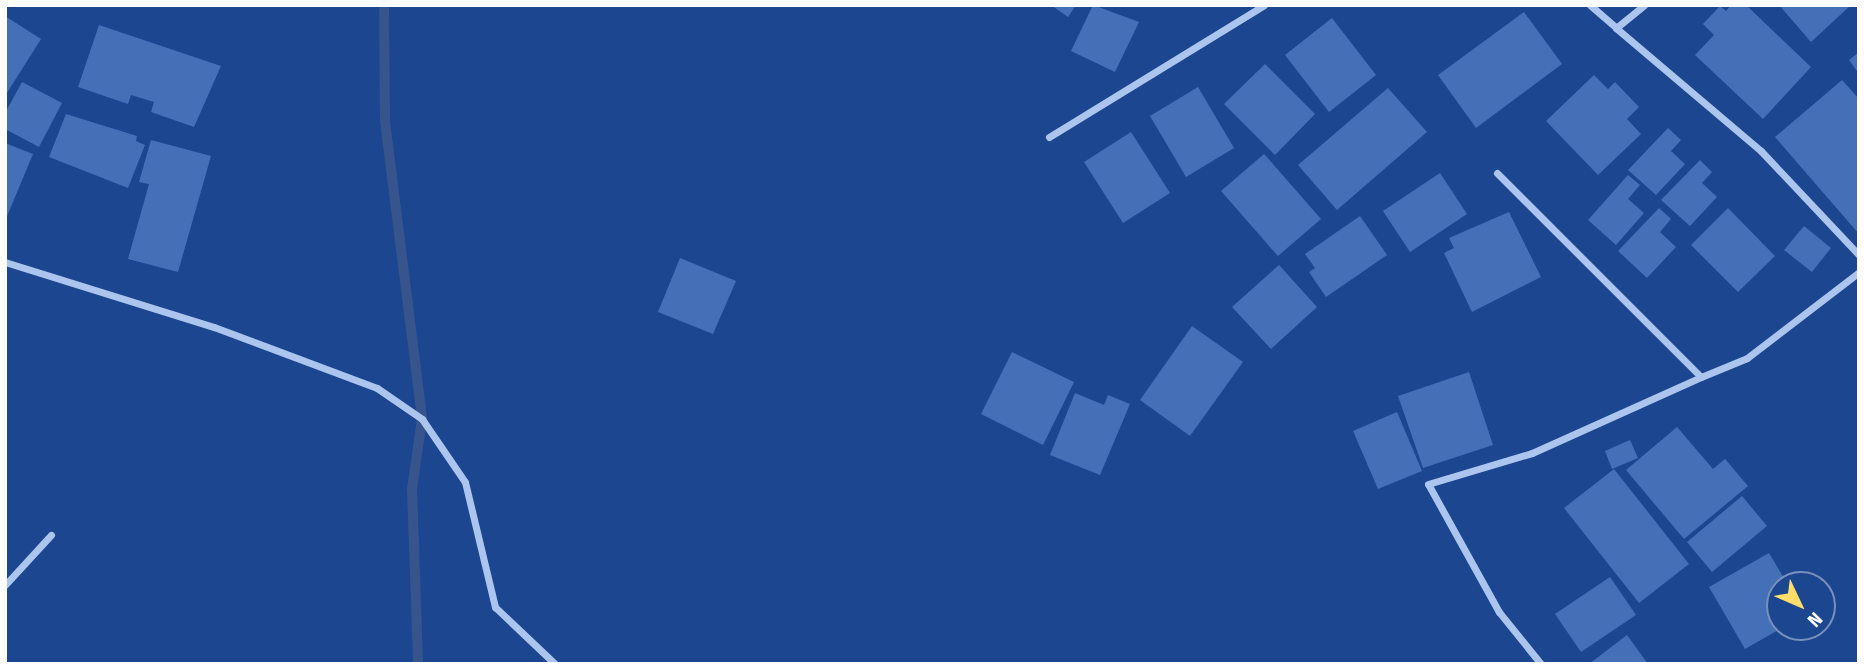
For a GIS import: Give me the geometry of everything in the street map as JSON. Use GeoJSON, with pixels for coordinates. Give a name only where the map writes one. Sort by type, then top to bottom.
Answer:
{"type":"FeatureCollection","features":[{"type":"Feature","properties":{"kind":"street"},"geometry":{"type":"LineString","coordinates":[[1049,137],[1264,5]]}},
{"type":"Feature","properties":{"kind":"street"},"geometry":{"type":"LineString","coordinates":[[1590,5],[1761,151],[1859,255]]}},
{"type":"Feature","properties":{"kind":"street"},"geometry":{"type":"LineString","coordinates":[[1616,29],[1644,5]]}},
{"type":"Feature","properties":{"kind":"street"},"geometry":{"type":"LineString","coordinates":[[1497,173],[1701,377]]}},
{"type":"Feature","properties":{"kind":"street"},"geometry":{"type":"LineString","coordinates":[[5,262],[214,327],[377,388],[422,419],[465,482],[495,607],[555,664]]}},
{"type":"Feature","properties":{"kind":"street"},"geometry":{"type":"LineString","coordinates":[[1541,664],[1499,612],[1428,484],[1532,453],[1747,358],[1859,272]]}},
{"type":"Feature","properties":{"kind":"street"},"geometry":{"type":"LineString","coordinates":[[5,585],[51,535]]}},
{"type":"Feature","properties":{"kind":"building"},"geometry":{"type":"Polygon","coordinates":[[[1051,5],[1076,5],[1068,17],[1051,5]]]}},
{"type":"Feature","properties":{"kind":"building"},"geometry":{"type":"Polygon","coordinates":[[[1093,5],[1139,22],[1115,72],[1071,51],[1093,5]]]}},
{"type":"Feature","properties":{"kind":"building"},"geometry":{"type":"Polygon","coordinates":[[[1731,5],[1746,5],[1811,67],[1763,119],[1695,55],[1714,35],[1703,24],[1720,6],[1726,11],[1731,5]]]}},
{"type":"Feature","properties":{"kind":"building"},"geometry":{"type":"Polygon","coordinates":[[[1779,5],[1851,5],[1811,42],[1779,5]]]}},
{"type":"Feature","properties":{"kind":"building"},"geometry":{"type":"Polygon","coordinates":[[[1524,12],[1562,64],[1476,128],[1438,75],[1524,12]]]}},
{"type":"Feature","properties":{"kind":"building"},"geometry":{"type":"Polygon","coordinates":[[[5,16],[41,39],[5,96],[5,16]]]}},
{"type":"Feature","properties":{"kind":"building"},"geometry":{"type":"Polygon","coordinates":[[[1332,18],[1376,75],[1329,112],[1285,55],[1332,18]]]}},
{"type":"Feature","properties":{"kind":"building"},"geometry":{"type":"Polygon","coordinates":[[[99,25],[221,66],[194,127],[151,112],[154,102],[131,95],[128,104],[78,87],[99,25]]]}},
{"type":"Feature","properties":{"kind":"building"},"geometry":{"type":"Polygon","coordinates":[[[1859,52],[1859,74],[1849,60],[1859,52]]]}},
{"type":"Feature","properties":{"kind":"building"},"geometry":{"type":"Polygon","coordinates":[[[1265,64],[1315,114],[1275,155],[1224,104],[1265,64]]]}},
{"type":"Feature","properties":{"kind":"building"},"geometry":{"type":"Polygon","coordinates":[[[1594,75],[1608,89],[1615,82],[1639,107],[1627,119],[1641,134],[1598,175],[1546,121],[1594,75]]]}},
{"type":"Feature","properties":{"kind":"building"},"geometry":{"type":"Polygon","coordinates":[[[1842,80],[1859,99],[1859,234],[1775,137],[1842,80]]]}},
{"type":"Feature","properties":{"kind":"building"},"geometry":{"type":"Polygon","coordinates":[[[22,82],[62,103],[39,147],[5,129],[5,113],[22,82]]]}},
{"type":"Feature","properties":{"kind":"building"},"geometry":{"type":"Polygon","coordinates":[[[1198,87],[1234,148],[1186,177],[1150,116],[1198,87]]]}},
{"type":"Feature","properties":{"kind":"building"},"geometry":{"type":"Polygon","coordinates":[[[1388,88],[1427,132],[1337,210],[1298,165],[1388,88]]]}},
{"type":"Feature","properties":{"kind":"building"},"geometry":{"type":"Polygon","coordinates":[[[66,114],[137,136],[136,141],[145,145],[128,188],[49,157],[66,114]]]}},
{"type":"Feature","properties":{"kind":"building"},"geometry":{"type":"Polygon","coordinates":[[[1668,128],[1681,140],[1671,151],[1685,164],[1656,195],[1628,170],[1668,128]]]}},
{"type":"Feature","properties":{"kind":"building"},"geometry":{"type":"Polygon","coordinates":[[[1131,132],[1170,193],[1123,223],[1084,162],[1131,132]]]}},
{"type":"Feature","properties":{"kind":"building"},"geometry":{"type":"Polygon","coordinates":[[[151,140],[211,156],[178,272],[128,259],[149,184],[139,182],[151,140]]]}},
{"type":"Feature","properties":{"kind":"building"},"geometry":{"type":"Polygon","coordinates":[[[5,143],[33,154],[5,221],[5,143]]]}},
{"type":"Feature","properties":{"kind":"building"},"geometry":{"type":"Polygon","coordinates":[[[1264,154],[1321,219],[1278,256],[1221,191],[1264,154]]]}},
{"type":"Feature","properties":{"kind":"building"},"geometry":{"type":"Polygon","coordinates":[[[1700,160],[1712,172],[1702,183],[1717,197],[1690,226],[1661,200],[1700,160]]]}},
{"type":"Feature","properties":{"kind":"building"},"geometry":{"type":"Polygon","coordinates":[[[1440,173],[1467,214],[1410,252],[1383,211],[1440,173]]]}},
{"type":"Feature","properties":{"kind":"building"},"geometry":{"type":"Polygon","coordinates":[[[1628,175],[1640,185],[1628,199],[1644,213],[1616,245],[1588,220],[1628,175]]]}},
{"type":"Feature","properties":{"kind":"building"},"geometry":{"type":"Polygon","coordinates":[[[1659,208],[1671,219],[1660,232],[1676,247],[1647,278],[1618,251],[1659,208]]]}},
{"type":"Feature","properties":{"kind":"building"},"geometry":{"type":"Polygon","coordinates":[[[1728,208],[1775,256],[1738,292],[1691,245],[1728,208]]]}},
{"type":"Feature","properties":{"kind":"building"},"geometry":{"type":"Polygon","coordinates":[[[1509,212],[1541,277],[1472,312],[1444,253],[1454,248],[1449,238],[1509,212]]]}},
{"type":"Feature","properties":{"kind":"building"},"geometry":{"type":"Polygon","coordinates":[[[1360,216],[1387,255],[1326,297],[1309,272],[1315,268],[1305,254],[1360,216]]]}},
{"type":"Feature","properties":{"kind":"building"},"geometry":{"type":"Polygon","coordinates":[[[1804,226],[1831,248],[1812,272],[1784,250],[1804,226]]]}},
{"type":"Feature","properties":{"kind":"building"},"geometry":{"type":"Polygon","coordinates":[[[680,258],[736,281],[713,334],[658,312],[680,258]]]}},
{"type":"Feature","properties":{"kind":"building"},"geometry":{"type":"Polygon","coordinates":[[[1279,265],[1317,307],[1271,349],[1232,307],[1279,265]]]}},
{"type":"Feature","properties":{"kind":"building"},"geometry":{"type":"Polygon","coordinates":[[[1192,326],[1243,362],[1190,436],[1140,400],[1192,326]]]}},
{"type":"Feature","properties":{"kind":"building"},"geometry":{"type":"Polygon","coordinates":[[[1012,352],[1074,382],[1043,445],[981,414],[1012,352]]]}},
{"type":"Feature","properties":{"kind":"building"},"geometry":{"type":"Polygon","coordinates":[[[1469,372],[1493,445],[1423,468],[1398,396],[1469,372]]]}},
{"type":"Feature","properties":{"kind":"building"},"geometry":{"type":"Polygon","coordinates":[[[1075,393],[1104,405],[1108,395],[1130,404],[1100,475],[1050,455],[1075,393]]]}},
{"type":"Feature","properties":{"kind":"building"},"geometry":{"type":"Polygon","coordinates":[[[1397,412],[1422,471],[1378,489],[1353,431],[1397,412]]]}},
{"type":"Feature","properties":{"kind":"building"},"geometry":{"type":"Polygon","coordinates":[[[1677,427],[1713,469],[1725,459],[1748,486],[1684,539],[1626,470],[1677,427]]]}},
{"type":"Feature","properties":{"kind":"building"},"geometry":{"type":"Polygon","coordinates":[[[1630,440],[1638,458],[1612,469],[1605,451],[1630,440]]]}},
{"type":"Feature","properties":{"kind":"building"},"geometry":{"type":"Polygon","coordinates":[[[1614,469],[1689,564],[1639,603],[1564,508],[1614,469]]]}},
{"type":"Feature","properties":{"kind":"building"},"geometry":{"type":"Polygon","coordinates":[[[1742,496],[1767,526],[1712,572],[1687,542],[1742,496]]]}},
{"type":"Feature","properties":{"kind":"building"},"geometry":{"type":"Polygon","coordinates":[[[1769,553],[1780,571],[1766,571],[1766,637],[1745,649],[1709,587],[1769,553]]]}},
{"type":"Feature","properties":{"kind":"building"},"geometry":{"type":"Polygon","coordinates":[[[1610,577],[1636,615],[1581,652],[1555,614],[1610,577]]]}},
{"type":"Feature","properties":{"kind":"building"},"geometry":{"type":"Polygon","coordinates":[[[1627,635],[1648,664],[1589,664],[1627,635]]]}},
{"type":"Feature","properties":{"kind":"waterway"},"geometry":{"type":"LineString","coordinates":[[384,5],[385,121],[422,419],[412,489],[418,664]]}}]}
